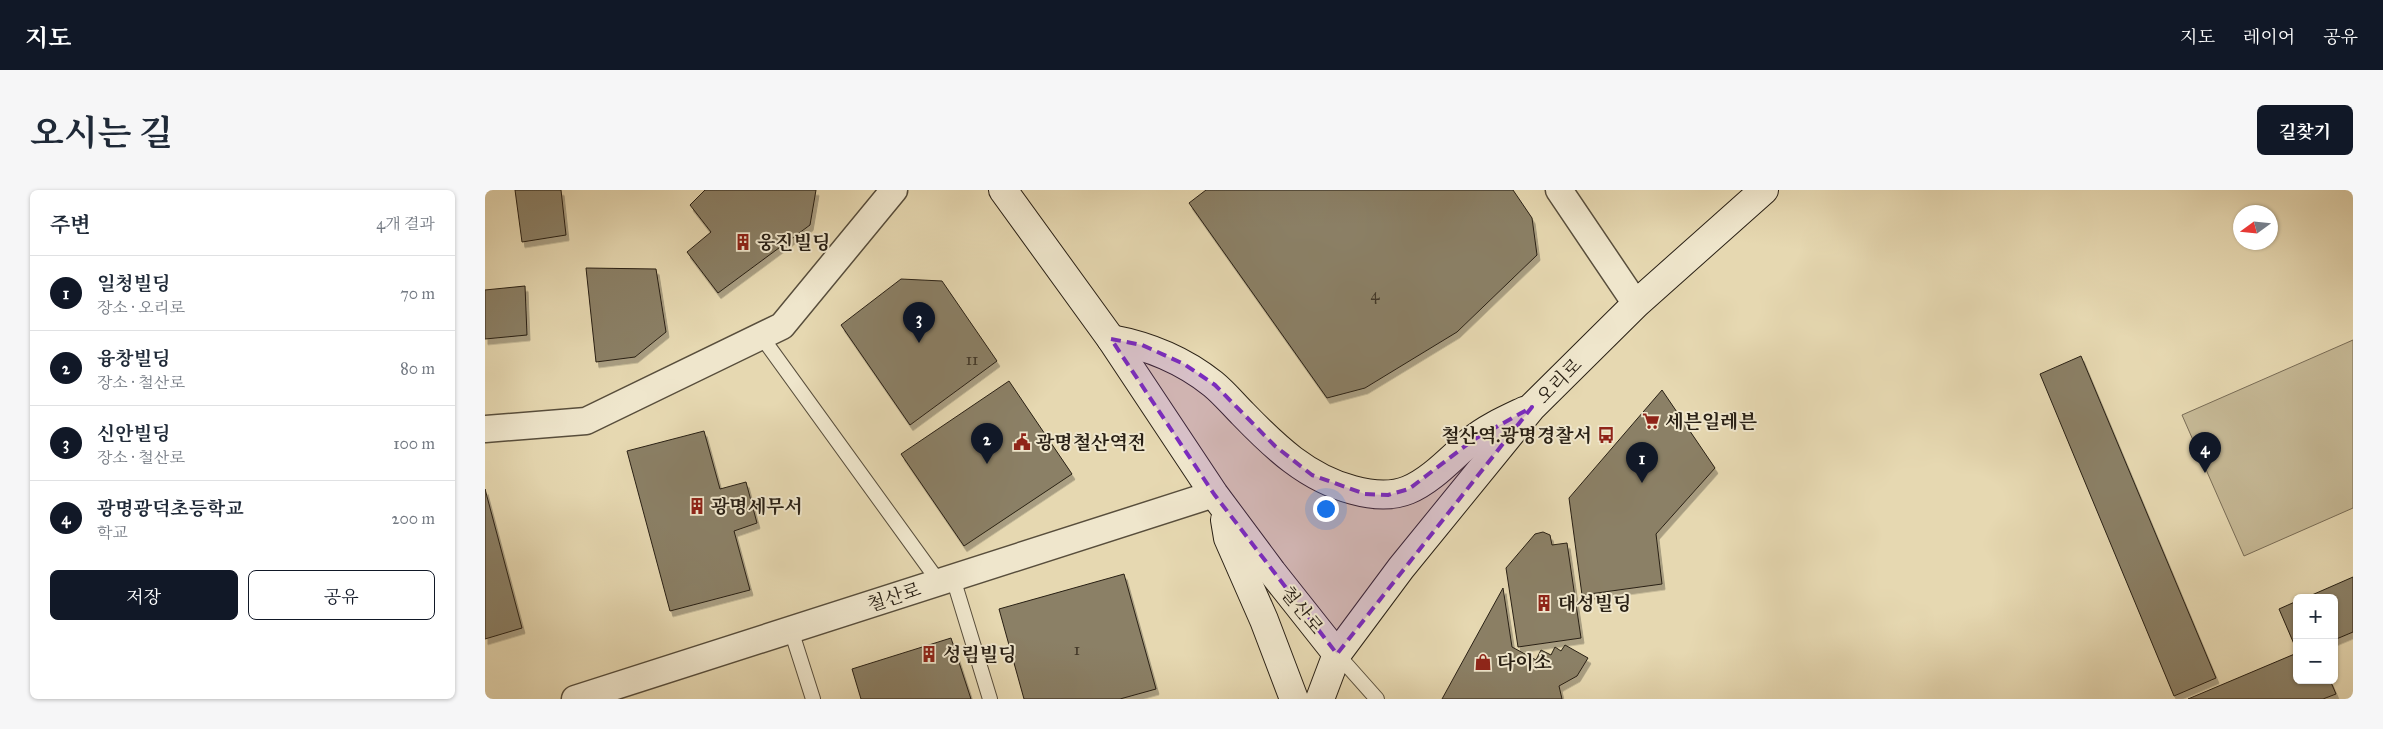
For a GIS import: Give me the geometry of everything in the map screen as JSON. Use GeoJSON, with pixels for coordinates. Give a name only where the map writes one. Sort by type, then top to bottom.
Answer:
{"type":"FeatureCollection","features":[{"type":"Feature","properties":{"kind":"main road","name":"철산로"},"geometry":{"type":"LineString","coordinates":[[1003,190],[1111,339],[1219,500],[1272,572],[1337,654]]}},
{"type":"Feature","properties":{"kind":"main road","name":"오리로"},"geometry":{"type":"LineString","coordinates":[[1320,699],[1337,654],[1401,568],[1532,407],[1636,304],[1763,190]]}},
{"type":"Feature","properties":{"kind":"main road"},"geometry":{"type":"LineString","coordinates":[[1111,339],[1142,345],[1184,364],[1215,385],[1275,446],[1312,474],[1333,485],[1365,494],[1388,495],[1409,490],[1473,440],[1498,424],[1532,407]]}},
{"type":"Feature","properties":{"kind":"main road"},"geometry":{"type":"LineString","coordinates":[[1219,500],[1228,538],[1264,620],[1294,699]]}},
{"type":"Feature","properties":{"kind":"street"},"geometry":{"type":"LineString","coordinates":[[485,429],[586,420],[782,326],[894,190]]}},
{"type":"Feature","properties":{"kind":"street"},"geometry":{"type":"LineString","coordinates":[[1559,190],[1636,304]]}},
{"type":"Feature","properties":{"kind":"street","name":"철산로"},"geometry":{"type":"LineString","coordinates":[[575,699],[946,580],[1219,500]]}},
{"type":"Feature","properties":{"kind":"lane"},"geometry":{"type":"LineString","coordinates":[[761,336],[946,580],[989,699]]}},
{"type":"Feature","properties":{"kind":"lane"},"geometry":{"type":"LineString","coordinates":[[791,630],[813,699]]}},
{"type":"Feature","properties":{"kind":"lane"},"geometry":{"type":"LineString","coordinates":[[1337,654],[1377,699]]}},
{"type":"Feature","properties":{"kind":"highlighted area"},"geometry":{"type":"Polygon","coordinates":[[[1111,339],[1142,345],[1184,364],[1215,385],[1275,446],[1312,475],[1365,494],[1388,495],[1409,489],[1473,440],[1532,407],[1337,654],[1214,494],[1111,339]]]}},
{"type":"Feature","properties":{"kind":"shaded area"},"geometry":{"type":"Polygon","coordinates":[[[2353,340],[2353,508],[2244,556],[2182,415],[2353,340]]]}},
{"type":"Feature","properties":{"kind":"building"},"geometry":{"type":"Polygon","coordinates":[[[515,190],[561,190],[566,235],[522,242],[515,190]]]}},
{"type":"Feature","properties":{"kind":"building","name":"웅진빌딩"},"geometry":{"type":"Polygon","coordinates":[[[705,190],[816,190],[810,225],[718,293],[687,252],[711,232],[690,205],[705,190]]]}},
{"type":"Feature","properties":{"kind":"building"},"geometry":{"type":"Polygon","coordinates":[[[1206,190],[1513,190],[1532,218],[1537,255],[1457,332],[1365,388],[1327,398],[1189,203],[1206,190]]]}},
{"type":"Feature","properties":{"kind":"building"},"geometry":{"type":"Polygon","coordinates":[[[586,268],[656,269],[666,332],[635,357],[596,362],[586,268]]]}},
{"type":"Feature","properties":{"kind":"building"},"geometry":{"type":"Polygon","coordinates":[[[901,279],[942,281],[997,361],[910,425],[841,325],[901,279]]]}},
{"type":"Feature","properties":{"kind":"building"},"geometry":{"type":"Polygon","coordinates":[[[525,286],[527,335],[485,339],[485,290],[525,286]]]}},
{"type":"Feature","properties":{"kind":"building"},"geometry":{"type":"Polygon","coordinates":[[[2081,356],[2216,678],[2174,696],[2040,374],[2081,356]]]}},
{"type":"Feature","properties":{"kind":"building"},"geometry":{"type":"Polygon","coordinates":[[[1009,381],[1072,474],[964,546],[901,454],[1009,381]]]}},
{"type":"Feature","properties":{"kind":"building"},"geometry":{"type":"Polygon","coordinates":[[[1662,390],[1715,468],[1656,534],[1662,584],[1582,595],[1569,498],[1662,390]]]}},
{"type":"Feature","properties":{"kind":"building","name":"광명세무서"},"geometry":{"type":"Polygon","coordinates":[[[704,431],[720,489],[746,482],[757,523],[734,531],[750,590],[670,611],[627,451],[704,431]]]}},
{"type":"Feature","properties":{"kind":"building"},"geometry":{"type":"Polygon","coordinates":[[[485,489],[522,628],[485,639],[485,489]]]}},
{"type":"Feature","properties":{"kind":"building","name":"대성빌딩"},"geometry":{"type":"Polygon","coordinates":[[[1543,532],[1550,535],[1552,545],[1567,543],[1581,638],[1518,647],[1506,568],[1535,534],[1543,532]]]}},
{"type":"Feature","properties":{"kind":"building"},"geometry":{"type":"Polygon","coordinates":[[[1124,574],[1156,689],[1120,699],[1024,699],[999,609],[1124,574]]]}},
{"type":"Feature","properties":{"kind":"building"},"geometry":{"type":"Polygon","coordinates":[[[2353,577],[2353,632],[2338,638],[2338,594],[2314,594],[2353,577]]]}},
{"type":"Feature","properties":{"kind":"building"},"geometry":{"type":"Polygon","coordinates":[[[1503,588],[1512,647],[1536,660],[1541,650],[1551,655],[1555,647],[1561,651],[1565,645],[1588,658],[1577,676],[1559,686],[1562,699],[1442,699],[1503,588]]]}},
{"type":"Feature","properties":{"kind":"building"},"geometry":{"type":"Polygon","coordinates":[[[2293,603],[2293,642],[2279,609],[2293,603]]]}},
{"type":"Feature","properties":{"kind":"building","name":"성림빌딩"},"geometry":{"type":"Polygon","coordinates":[[[951,638],[971,699],[861,699],[852,669],[951,638]]]}},
{"type":"Feature","properties":{"kind":"building"},"geometry":{"type":"Polygon","coordinates":[[[2293,655],[2293,684],[2332,684],[2336,694],[2323,699],[2188,699],[2293,655]]]}},
{"type":"Feature","properties":{"kind":"place","name":"웅진빌딩"},"geometry":{"type":"Point","coordinates":[743,242]}},
{"type":"Feature","properties":{"kind":"place","name":"신안빌딩"},"geometry":{"type":"Point","coordinates":[919,343]}},
{"type":"Feature","properties":{"kind":"place","name":"세븐일레븐"},"geometry":{"type":"Point","coordinates":[1651,421]}},
{"type":"Feature","properties":{"kind":"place","name":"철산역.광명경찰서"},"geometry":{"type":"Point","coordinates":[1606,435]}},
{"type":"Feature","properties":{"kind":"place","name":"광명철산역전"},"geometry":{"type":"Point","coordinates":[1022,442]}},
{"type":"Feature","properties":{"kind":"place","name":"융창빌딩"},"geometry":{"type":"Point","coordinates":[987,464]}},
{"type":"Feature","properties":{"kind":"place","name":"광명광덕초등학교"},"geometry":{"type":"Point","coordinates":[2205,473]}},
{"type":"Feature","properties":{"kind":"place","name":"일청빌딩"},"geometry":{"type":"Point","coordinates":[1642,483]}},
{"type":"Feature","properties":{"kind":"place","name":"광명세무서"},"geometry":{"type":"Point","coordinates":[697,506]}},
{"type":"Feature","properties":{"kind":"place","name":"대성빌딩"},"geometry":{"type":"Point","coordinates":[1544,603]}},
{"type":"Feature","properties":{"kind":"place","name":"성림빌딩"},"geometry":{"type":"Point","coordinates":[929,654]}},
{"type":"Feature","properties":{"kind":"place","name":"다이소"},"geometry":{"type":"Point","coordinates":[1483,662]}}]}
